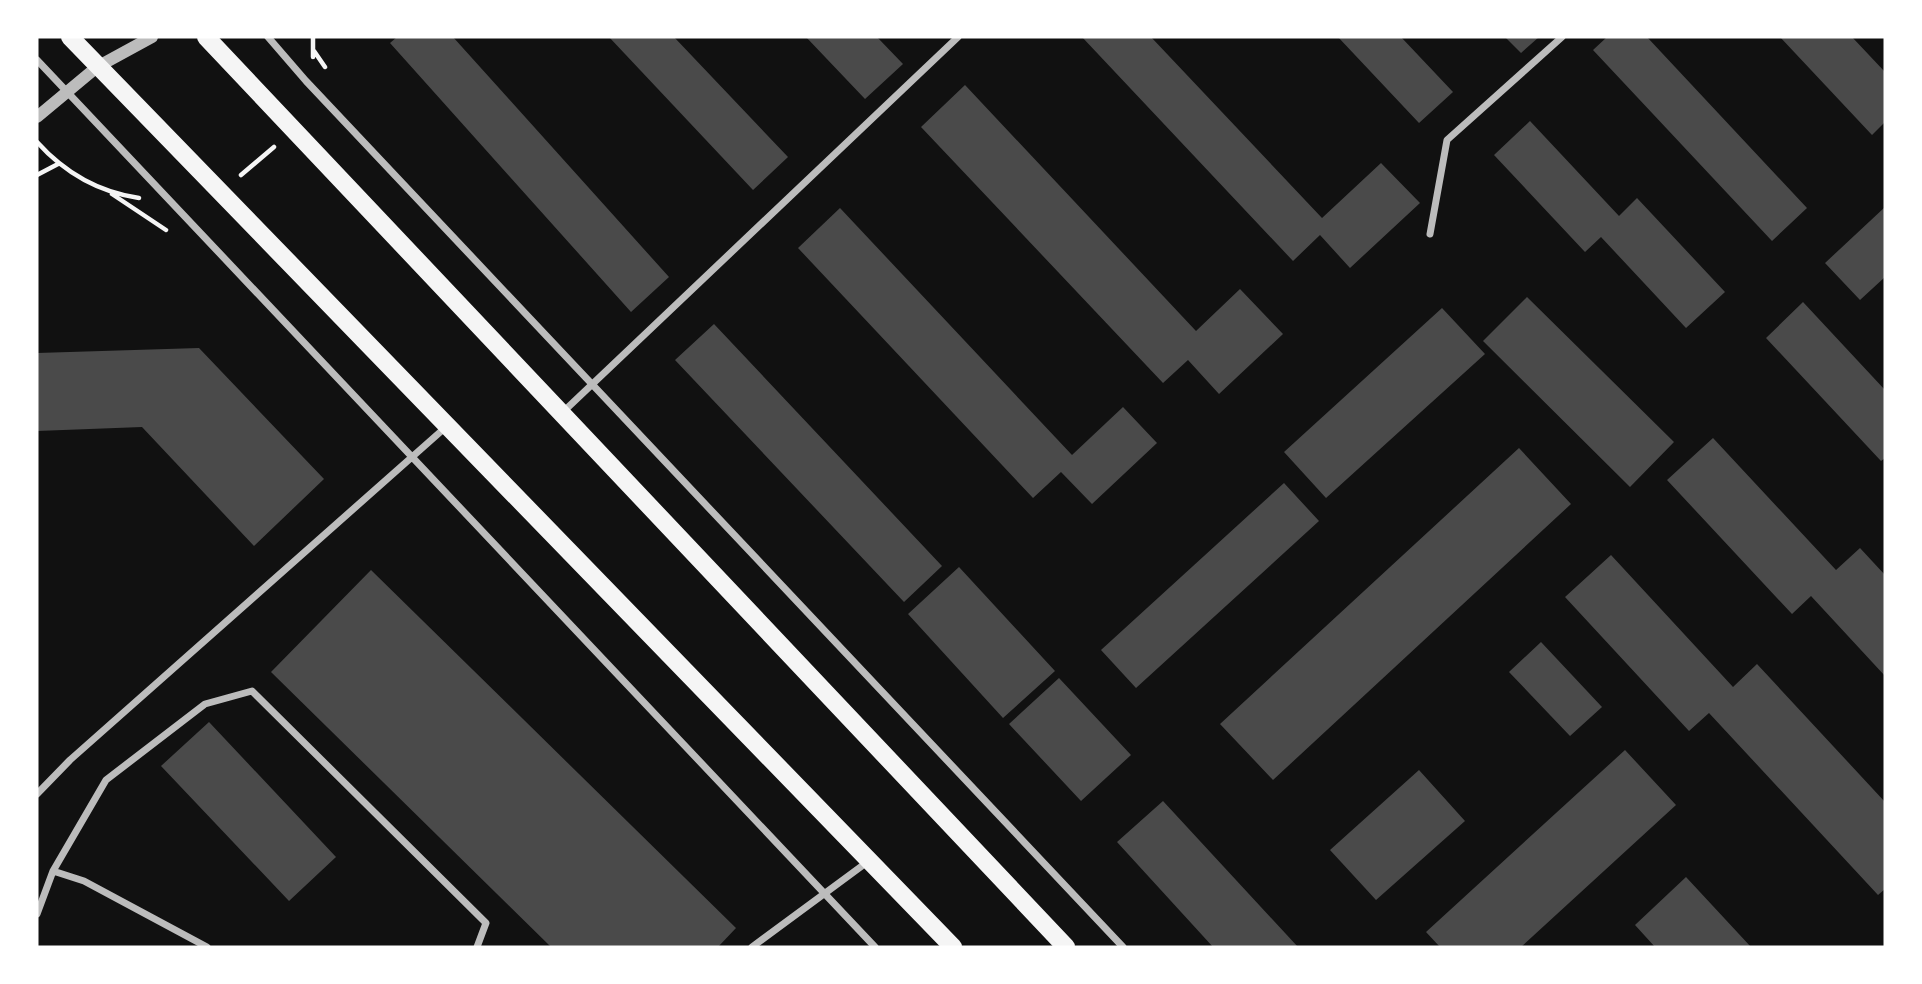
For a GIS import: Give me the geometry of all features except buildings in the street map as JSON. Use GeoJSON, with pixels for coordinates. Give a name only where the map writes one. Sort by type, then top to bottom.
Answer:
{"type":"FeatureCollection","features":[{"type":"Feature","properties":{"kind":"main road"},"geometry":{"type":"LineString","coordinates":[[70,37],[97,68],[953,947]]}},
{"type":"Feature","properties":{"kind":"main road"},"geometry":{"type":"LineString","coordinates":[[205,37],[563,412],[1066,947]]}},
{"type":"Feature","properties":{"kind":"street"},"geometry":{"type":"LineString","coordinates":[[37,117],[97,68],[152,37]]}},
{"type":"Feature","properties":{"kind":"street"},"geometry":{"type":"LineString","coordinates":[[268,37],[306,81],[1123,947]]}},
{"type":"Feature","properties":{"kind":"street"},"geometry":{"type":"LineString","coordinates":[[563,412],[958,37]]}},
{"type":"Feature","properties":{"kind":"street"},"geometry":{"type":"LineString","coordinates":[[1430,234],[1447,140],[1562,37]]}},
{"type":"Feature","properties":{"kind":"street"},"geometry":{"type":"LineString","coordinates":[[37,60],[875,947]]}},
{"type":"Feature","properties":{"kind":"street"},"geometry":{"type":"LineString","coordinates":[[37,794],[70,760],[447,426]]}},
{"type":"Feature","properties":{"kind":"street"},"geometry":{"type":"LineString","coordinates":[[37,914],[53,870],[106,780],[205,704],[252,691],[486,923],[477,947]]}},
{"type":"Feature","properties":{"kind":"street"},"geometry":{"type":"LineString","coordinates":[[752,947],[870,860]]}},
{"type":"Feature","properties":{"kind":"street"},"geometry":{"type":"LineString","coordinates":[[53,870],[85,881],[208,947]]}},
{"type":"Feature","properties":{"kind":"path"},"geometry":{"type":"LineString","coordinates":[[37,175],[58,164]]}}]}
